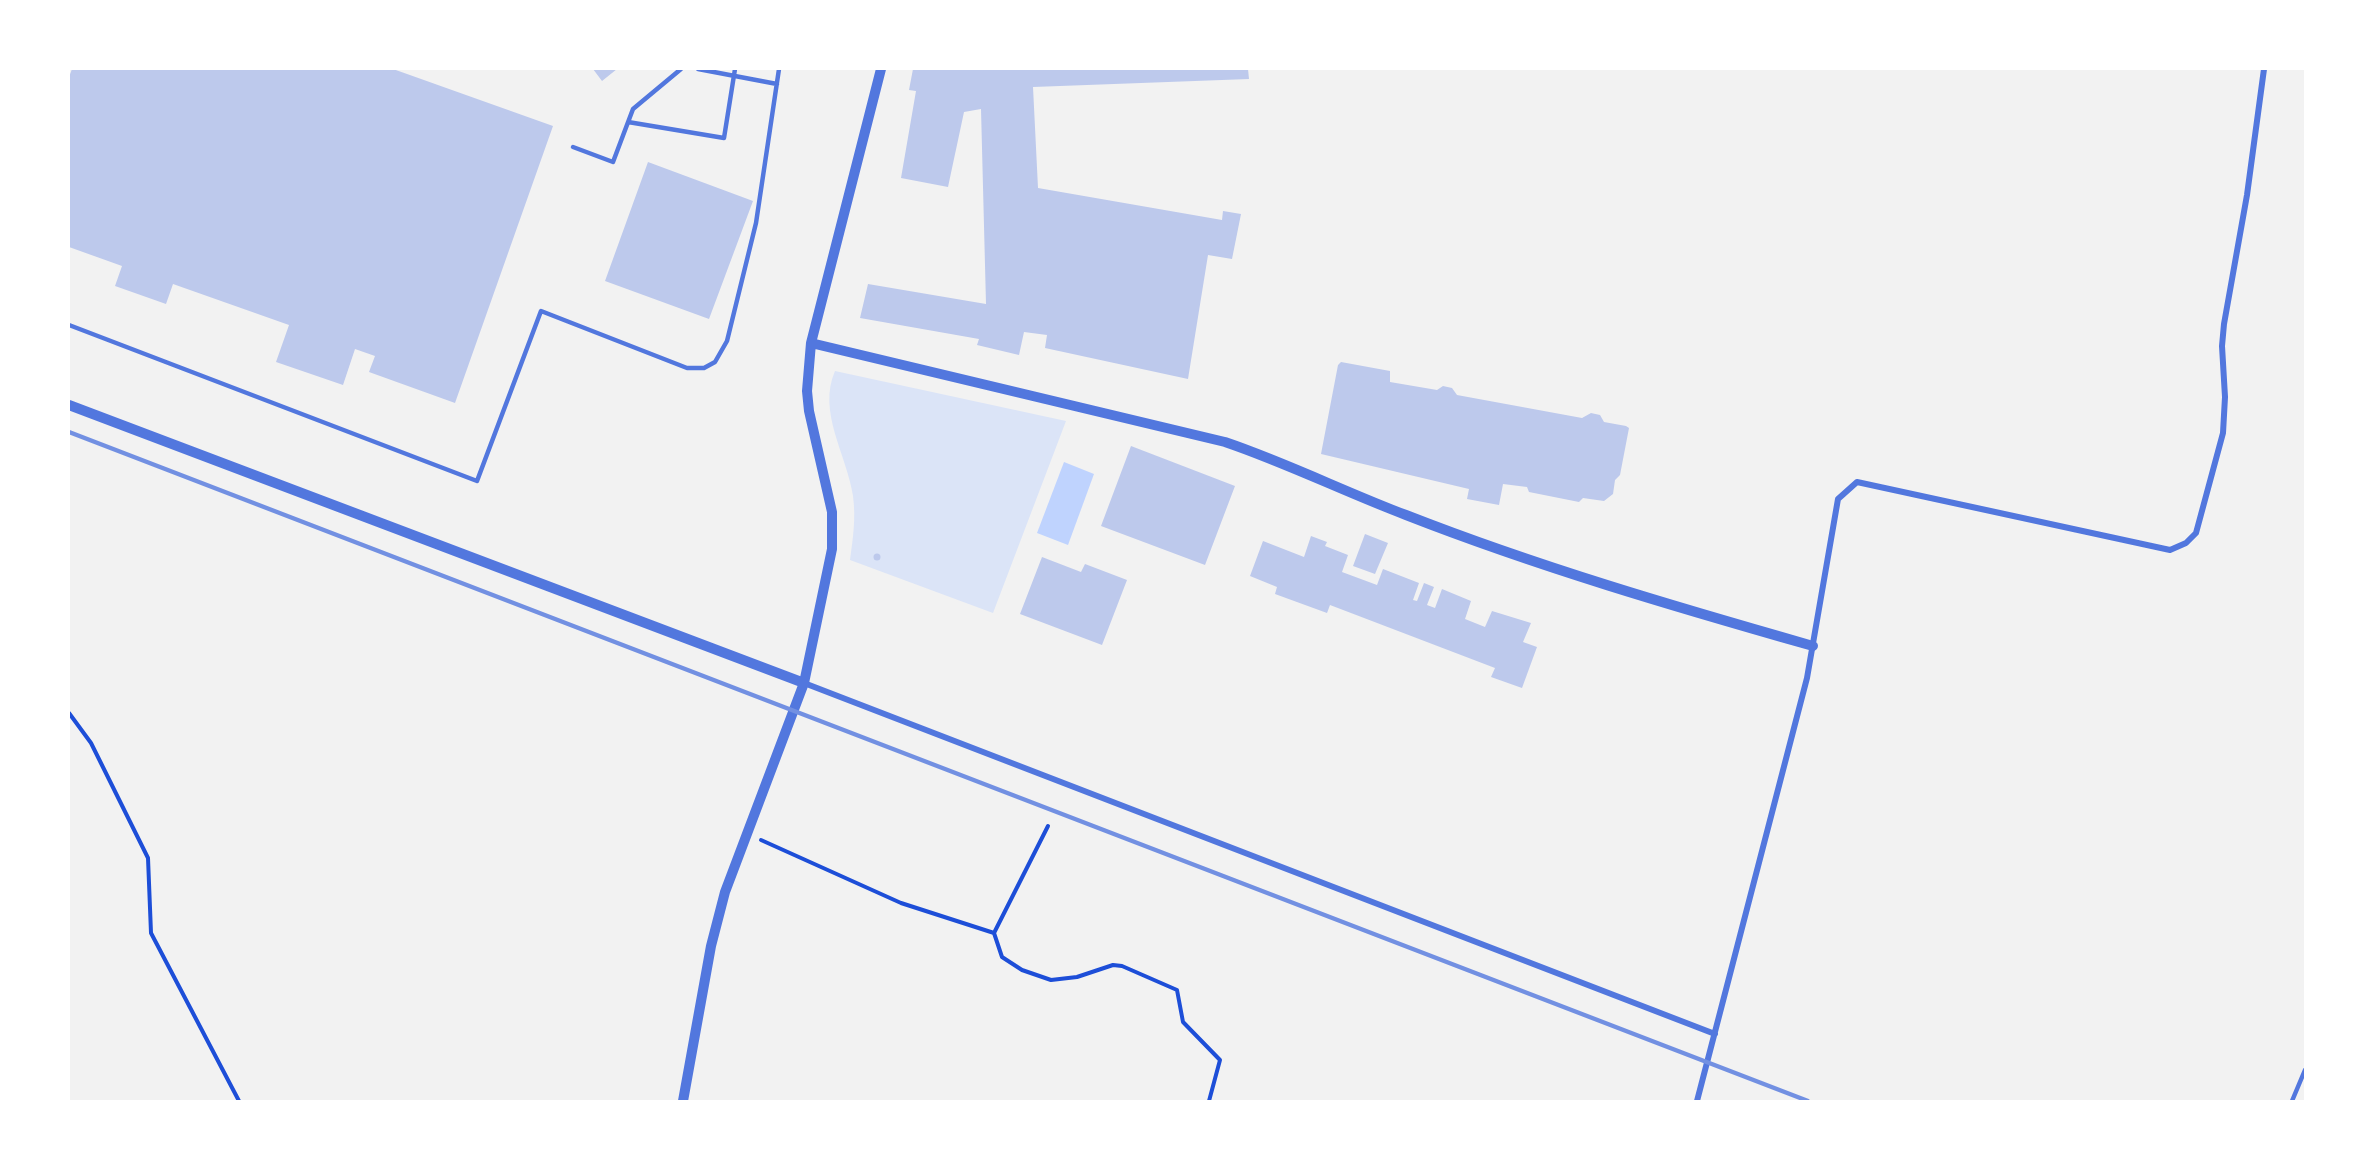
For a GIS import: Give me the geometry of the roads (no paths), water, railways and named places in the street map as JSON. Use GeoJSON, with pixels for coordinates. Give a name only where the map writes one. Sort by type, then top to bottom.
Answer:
{"type":"FeatureCollection","features":[{"type":"Feature","properties":{"kind":"street"},"geometry":{"type":"LineString","coordinates":[[683,1101],[711,946],[746,834],[804,683],[832,549],[833,531],[828,483],[809,411],[807,382],[810,344],[881,69]]}},
{"type":"Feature","properties":{"kind":"street"},"geometry":{"type":"LineString","coordinates":[[1697,1101],[1807,678],[1838,499],[1857,482],[2151,548],[2170,550],[2186,543],[2196,533],[2223,433],[2225,397],[2223,335],[2264,69]]}},
{"type":"Feature","properties":{"kind":"street"},"geometry":{"type":"LineString","coordinates":[[810,344],[1225,442],[1281,461],[1403,514],[1494,548],[1680,608],[1813,646]]}},
{"type":"Feature","properties":{"kind":"street"},"geometry":{"type":"LineString","coordinates":[[69,405],[804,683],[1715,1034]]}},
{"type":"Feature","properties":{"kind":"lane"},"geometry":{"type":"LineString","coordinates":[[573,147],[613,162],[633,109],[681,69]]}},
{"type":"Feature","properties":{"kind":"lane"},"geometry":{"type":"LineString","coordinates":[[698,69],[777,84]]}},
{"type":"Feature","properties":{"kind":"lane"},"geometry":{"type":"LineString","coordinates":[[628,122],[724,138],[735,69]]}},
{"type":"Feature","properties":{"kind":"lane"},"geometry":{"type":"LineString","coordinates":[[69,325],[477,481],[542,311],[687,368],[704,368],[715,362],[727,341],[756,223],[779,69]]}},
{"type":"Feature","properties":{"kind":"lane"},"geometry":{"type":"LineString","coordinates":[[2292,1101],[2305,1071]]}},
{"type":"Feature","properties":{"kind":"water"},"geometry":{"type":"Polygon","coordinates":[[[1064,462],[1094,474],[1068,545],[1037,533],[1064,462]]]}},
{"type":"Feature","properties":{"kind":"railway"},"geometry":{"type":"LineString","coordinates":[[69,432],[1808,1101]]}}]}
